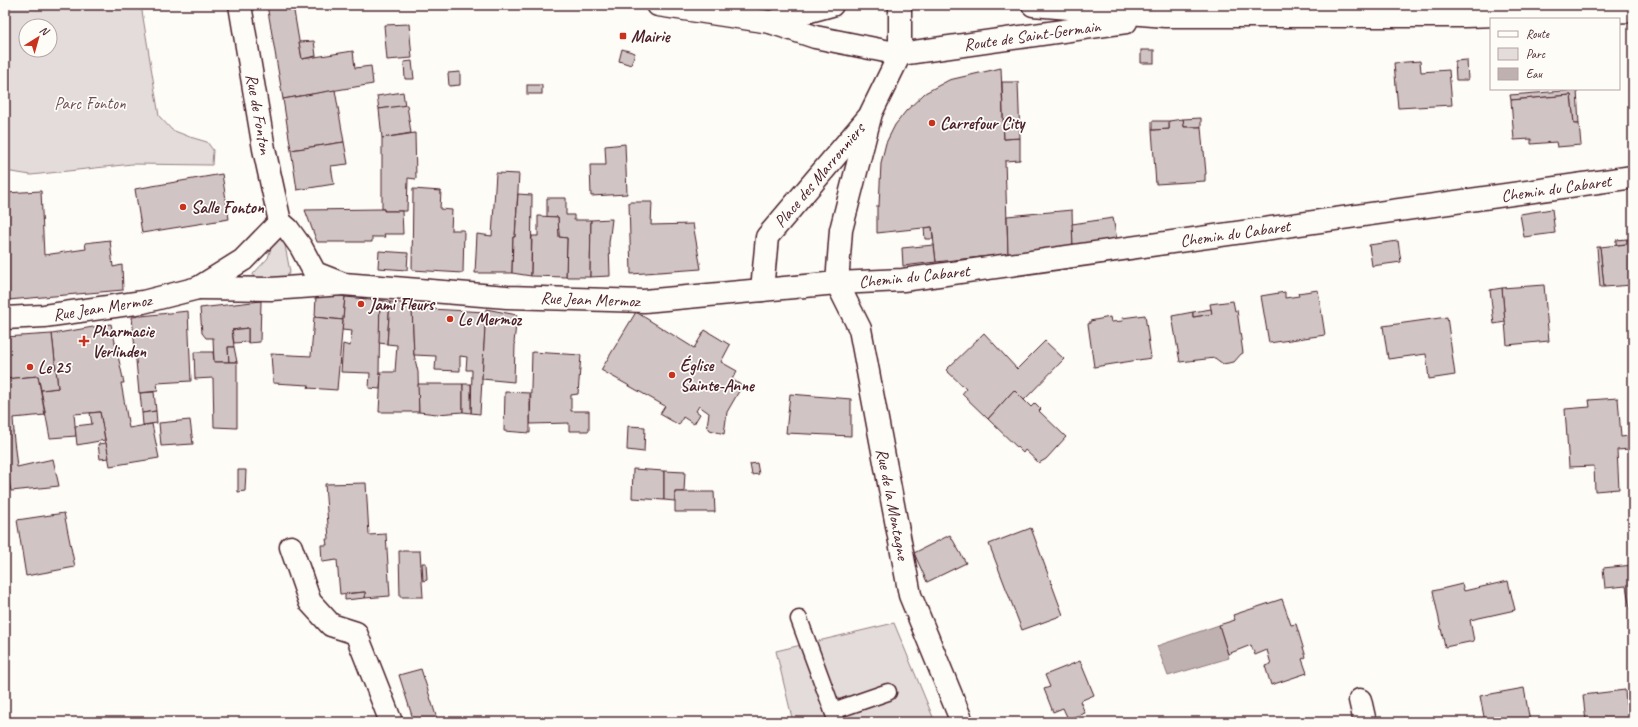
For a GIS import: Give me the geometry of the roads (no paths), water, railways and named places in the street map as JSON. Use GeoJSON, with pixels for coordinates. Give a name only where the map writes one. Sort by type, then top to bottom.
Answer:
{"type":"FeatureCollection","features":[{"type":"Feature","properties":{"kind":"street","name":"Rue de Fonton"},"geometry":{"type":"LineString","coordinates":[[240,5],[264,149],[280,222]]}},
{"type":"Feature","properties":{"kind":"street"},"geometry":{"type":"LineString","coordinates":[[658,5],[770,22],[832,5]]}},
{"type":"Feature","properties":{"kind":"street"},"geometry":{"type":"LineString","coordinates":[[871,113],[900,54],[900,5]]}},
{"type":"Feature","properties":{"kind":"street","name":"Route de Saint-Germain"},"geometry":{"type":"LineString","coordinates":[[1033,5],[1165,16],[1464,16],[1633,11]]}},
{"type":"Feature","properties":{"kind":"street","name":"Route de Saint-Germain"},"geometry":{"type":"LineString","coordinates":[[770,22],[815,37],[900,54],[1165,16]]}},
{"type":"Feature","properties":{"kind":"street","name":"Place des Marronniers"},"geometry":{"type":"LineString","coordinates":[[837,284],[841,230],[871,113]]}},
{"type":"Feature","properties":{"kind":"street","name":"Place des Marronniers"},"geometry":{"type":"LineString","coordinates":[[762,290],[767,237],[871,113]]}},
{"type":"Feature","properties":{"kind":"street","name":"Chemin du Cabaret"},"geometry":{"type":"LineString","coordinates":[[837,284],[903,280],[1633,177]]}},
{"type":"Feature","properties":{"kind":"street","name":"Rue Jean Mermoz"},"geometry":{"type":"LineString","coordinates":[[198,288],[243,260],[280,222],[288,229],[301,247],[315,273],[342,284]]}},
{"type":"Feature","properties":{"kind":"street","name":"Rue Jean Mermoz"},"geometry":{"type":"LineString","coordinates":[[5,318],[44,316],[143,302],[198,288],[271,289],[342,284],[508,297],[644,301],[837,284]]}},
{"type":"Feature","properties":{"kind":"street","name":"Rue de la Montagne"},"geometry":{"type":"LineString","coordinates":[[837,284],[860,330],[910,595],[962,722]]}},
{"type":"Feature","properties":{"kind":"street"},"geometry":{"type":"LineString","coordinates":[[291,547],[310,602],[332,625],[356,633],[391,722]]}},
{"type":"Feature","properties":{"kind":"street"},"geometry":{"type":"LineString","coordinates":[[1360,700],[1365,722]]}},
{"type":"Feature","properties":{"kind":"lane"},"geometry":{"type":"LineString","coordinates":[[799,619],[835,717],[888,692]]}},
{"type":"Feature","properties":{"kind":"water"},"geometry":{"type":"Polygon","coordinates":[[[1219,625],[1229,658],[1168,676],[1157,646],[1219,625]]]}},
{"type":"Feature","properties":{"kind":"place","name":"Mairie"},"geometry":{"type":"Point","coordinates":[623,36]}},
{"type":"Feature","properties":{"kind":"place","name":"Carrefour City"},"geometry":{"type":"Point","coordinates":[932,123]}},
{"type":"Feature","properties":{"kind":"place","name":"Salle Fonton"},"geometry":{"type":"Point","coordinates":[183,207]}},
{"type":"Feature","properties":{"kind":"place","name":"Jami Fleurs"},"geometry":{"type":"Point","coordinates":[361,304]}},
{"type":"Feature","properties":{"kind":"place","name":"Le Mermoz"},"geometry":{"type":"Point","coordinates":[450,319]}},
{"type":"Feature","properties":{"kind":"place","name":"Pharmacie Verlinden"},"geometry":{"type":"Point","coordinates":[84,341]}},
{"type":"Feature","properties":{"kind":"place","name":"Le 25"},"geometry":{"type":"Point","coordinates":[30,367]}},
{"type":"Feature","properties":{"kind":"place","name":"Église Sainte-Anne"},"geometry":{"type":"Point","coordinates":[672,375]}},
{"type":"Feature","properties":{"kind":"park label","name":"Parc Fonton"},"geometry":{"type":"Point","coordinates":[90,103]}}]}
